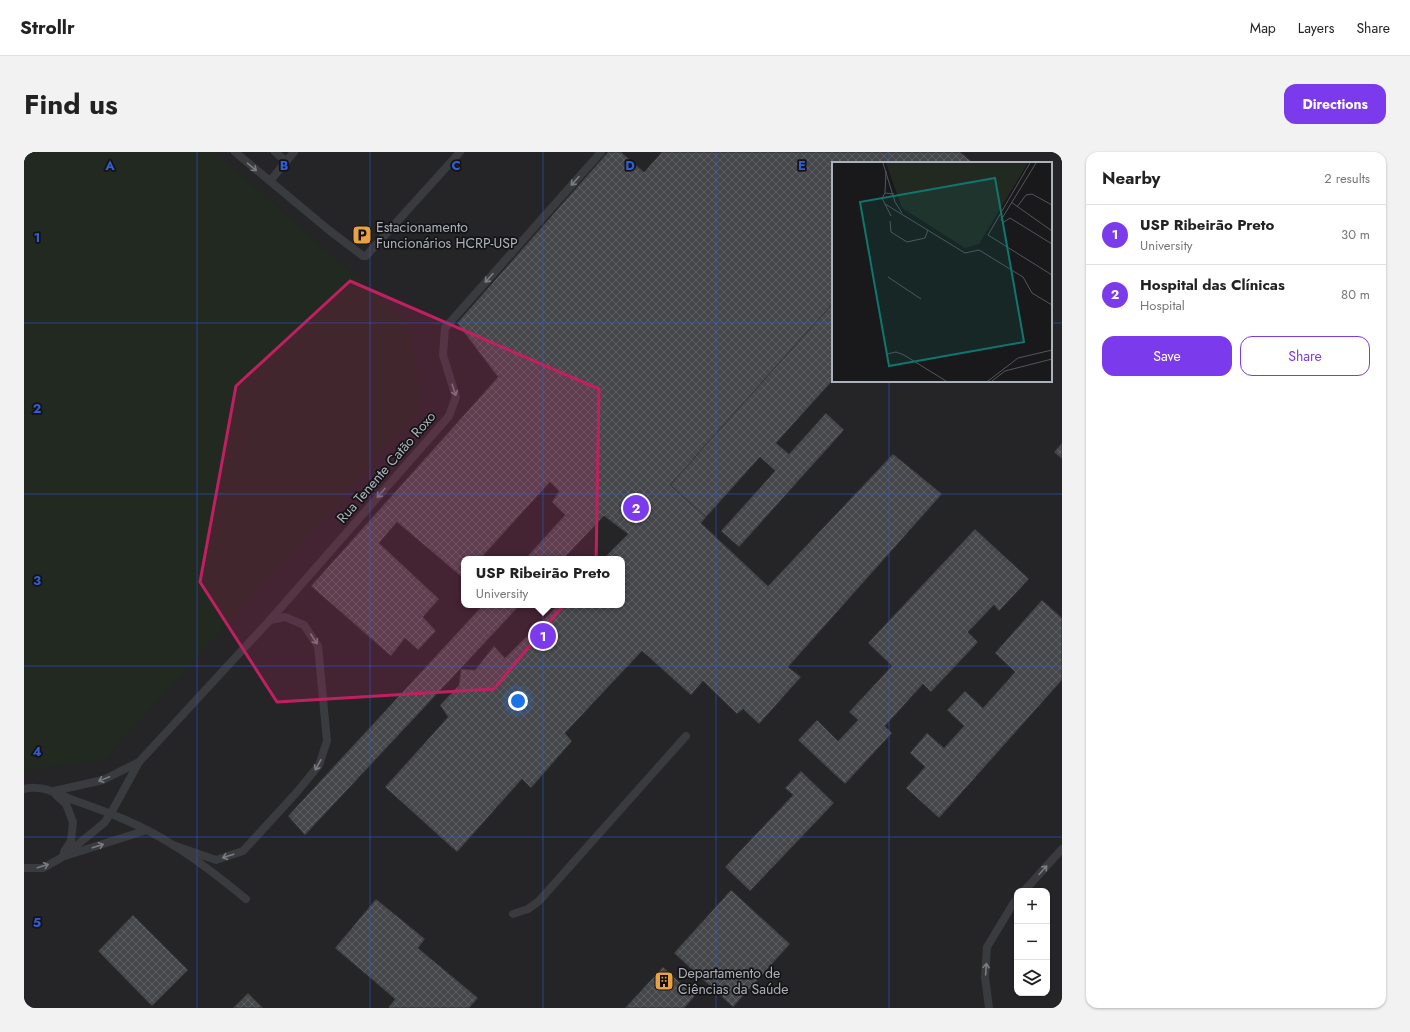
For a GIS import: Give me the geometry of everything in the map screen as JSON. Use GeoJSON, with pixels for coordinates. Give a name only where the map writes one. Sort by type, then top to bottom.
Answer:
{"type":"FeatureCollection","features":[{"type":"Feature","properties":{"kind":"lane"},"geometry":{"type":"LineString","coordinates":[[235,152],[330,231],[361,255],[366,256],[460,152]]}},
{"type":"Feature","properties":{"kind":"lane"},"geometry":{"type":"LineString","coordinates":[[275,152],[286,161]]}},
{"type":"Feature","properties":{"kind":"lane"},"geometry":{"type":"LineString","coordinates":[[270,181],[294,152]]}},
{"type":"Feature","properties":{"kind":"lane","name":"Rua Tenente Catão Roxo"},"geometry":{"type":"LineString","coordinates":[[139,762],[270,620],[449,416],[456,397],[443,355],[445,328],[601,152]]}},
{"type":"Feature","properties":{"kind":"lane"},"geometry":{"type":"LineString","coordinates":[[173,845],[216,860],[243,851],[297,792],[319,765],[326,740],[318,646],[304,625],[285,617],[270,620]]}},
{"type":"Feature","properties":{"kind":"lane"},"geometry":{"type":"LineString","coordinates":[[513,914],[528,909],[539,901],[686,736]]}},
{"type":"Feature","properties":{"kind":"lane"},"geometry":{"type":"LineString","coordinates":[[51,791],[62,790],[102,780],[139,762]]}},
{"type":"Feature","properties":{"kind":"lane"},"geometry":{"type":"LineString","coordinates":[[24,868],[43,868],[61,858],[104,823],[111,814],[139,762]]}},
{"type":"Feature","properties":{"kind":"lane"},"geometry":{"type":"LineString","coordinates":[[24,789],[32,787],[51,791],[111,814],[147,830],[173,845],[222,879],[246,899]]}},
{"type":"Feature","properties":{"kind":"lane"},"geometry":{"type":"LineString","coordinates":[[51,791],[66,804],[73,822],[71,841],[61,858]]}},
{"type":"Feature","properties":{"kind":"lane"},"geometry":{"type":"LineString","coordinates":[[61,858],[147,830]]}},
{"type":"Feature","properties":{"kind":"lane"},"geometry":{"type":"LineString","coordinates":[[1027,888],[1062,849]]}},
{"type":"Feature","properties":{"kind":"lane"},"geometry":{"type":"LineString","coordinates":[[989,1008],[985,977],[988,947],[1014,903]]}},
{"type":"Feature","properties":{"kind":"highlighted area"},"geometry":{"type":"Polygon","coordinates":[[[350,281],[599,389],[596,566],[494,689],[277,702],[200,582],[236,386],[350,281]]]}},
{"type":"Feature","properties":{"kind":"shaded area"},"geometry":{"type":"Polygon","coordinates":[[[24,152],[1062,152],[1062,1008],[24,1008],[24,152]]]}},
{"type":"Feature","properties":{"kind":"shaded area"},"geometry":{"type":"Polygon","coordinates":[[[24,152],[215,152],[411,325],[421,410],[105,759],[24,771],[24,152]]]}},
{"type":"Feature","properties":{"kind":"building"},"geometry":{"type":"Polygon","coordinates":[[[608,152],[621,152],[644,172],[662,152],[960,152],[972,162],[832,162],[832,306],[786,356],[819,388],[701,523],[768,586],[893,454],[942,494],[788,667],[801,677],[759,724],[743,709],[737,714],[703,681],[691,695],[642,651],[565,733],[572,741],[531,788],[522,779],[457,852],[385,787],[448,717],[440,705],[459,685],[461,669],[475,670],[494,646],[505,658],[555,608],[625,608],[625,556],[606,556],[628,534],[604,516],[566,556],[528,556],[565,515],[552,502],[559,491],[550,482],[483,556],[461,556],[461,576],[397,522],[379,543],[439,599],[423,617],[436,631],[418,650],[405,638],[391,656],[311,586],[498,377],[457,323],[608,152]]]}},
{"type":"Feature","properties":{"kind":"building"},"geometry":{"type":"Polygon","coordinates":[[[832,304],[832,381],[776,443],[789,454],[826,413],[844,430],[739,547],[721,531],[775,471],[760,457],[706,517],[670,485],[832,304]]]}},
{"type":"Feature","properties":{"kind":"building"},"geometry":{"type":"Polygon","coordinates":[[[1062,443],[1062,459],[1054,452],[1062,443]]]}},
{"type":"Feature","properties":{"kind":"building"},"geometry":{"type":"Polygon","coordinates":[[[975,529],[1029,579],[999,611],[994,605],[968,632],[978,642],[931,692],[923,684],[885,726],[892,733],[845,784],[798,740],[817,720],[838,741],[858,720],[849,712],[892,666],[868,643],[975,529]]]}},
{"type":"Feature","properties":{"kind":"building"},"geometry":{"type":"Polygon","coordinates":[[[1042,600],[1062,618],[1062,680],[939,818],[906,788],[925,767],[910,753],[927,733],[944,748],[964,726],[947,710],[965,691],[983,708],[1015,672],[995,653],[1042,600]]]}},
{"type":"Feature","properties":{"kind":"building"},"geometry":{"type":"Polygon","coordinates":[[[480,608],[517,608],[305,835],[288,816],[480,608]]]}},
{"type":"Feature","properties":{"kind":"building"},"geometry":{"type":"Polygon","coordinates":[[[801,771],[834,803],[750,891],[725,867],[793,795],[785,788],[801,771]]]}},
{"type":"Feature","properties":{"kind":"building"},"geometry":{"type":"Polygon","coordinates":[[[731,890],[790,944],[733,1007],[674,953],[731,890]]]}},
{"type":"Feature","properties":{"kind":"building"},"geometry":{"type":"Polygon","coordinates":[[[376,899],[425,939],[418,948],[478,998],[469,1008],[388,1008],[395,999],[335,948],[376,899]]]}},
{"type":"Feature","properties":{"kind":"building"},"geometry":{"type":"Polygon","coordinates":[[[133,915],[188,970],[152,1006],[98,951],[133,915]]]}},
{"type":"Feature","properties":{"kind":"building","name":"Departamento de Ciências da Saúde"},"geometry":{"type":"Polygon","coordinates":[[[663,967],[695,996],[684,1008],[625,1008],[663,967]]]}},
{"type":"Feature","properties":{"kind":"building"},"geometry":{"type":"Polygon","coordinates":[[[248,993],[263,1008],[233,1008],[248,993]]]}},
{"type":"Feature","properties":{"kind":"place","name":"Estacionamento Funcionários HCRP-USP"},"geometry":{"type":"Point","coordinates":[362,235]}},
{"type":"Feature","properties":{"kind":"place","name":"Hospital das Clínicas"},"geometry":{"type":"Point","coordinates":[636,508]}},
{"type":"Feature","properties":{"kind":"place","name":"USP Ribeirão Preto"},"geometry":{"type":"Point","coordinates":[543,636]}},
{"type":"Feature","properties":{"kind":"place","name":"Departamento de Ciências da Saúde"},"geometry":{"type":"Point","coordinates":[664,981]}}]}
